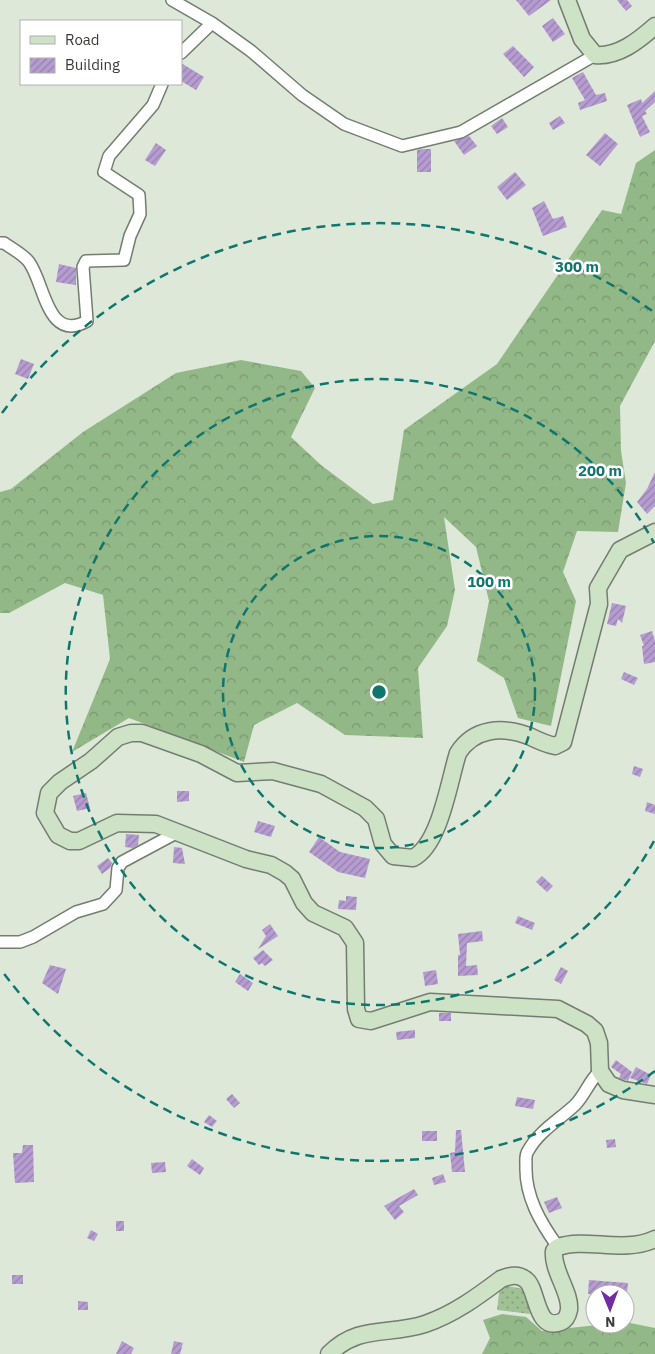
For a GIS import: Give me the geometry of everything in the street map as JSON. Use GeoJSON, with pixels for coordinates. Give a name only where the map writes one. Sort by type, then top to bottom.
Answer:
{"type":"FeatureCollection","features":[{"type":"Feature","properties":{"kind":"main road"},"geometry":{"type":"LineString","coordinates":[[567,0],[582,39],[595,55],[605,56],[617,52],[639,40],[655,26]]}},
{"type":"Feature","properties":{"kind":"main road"},"geometry":{"type":"LineString","coordinates":[[655,532],[620,550],[598,588],[599,604],[563,742],[555,746],[509,730],[490,730],[464,743],[458,753],[435,831],[421,854],[404,859],[393,856],[383,844],[376,819],[365,808],[321,784],[273,772],[237,773],[201,754],[142,733],[131,733],[118,737],[91,761],[60,782],[49,793],[45,803],[45,813],[49,822],[58,835],[70,840],[79,841],[117,823],[156,824],[246,859],[272,865],[292,879],[304,903],[313,914],[345,928],[355,943],[356,1009],[359,1019],[372,1021],[430,1002],[558,1009],[587,1024],[595,1032],[599,1043],[600,1071],[609,1084],[622,1090],[655,1095]]}},
{"type":"Feature","properties":{"kind":"main road"},"geometry":{"type":"LineString","coordinates":[[329,1354],[343,1341],[355,1335],[398,1331],[451,1314],[501,1279],[510,1276],[518,1276],[529,1283],[539,1311],[545,1319],[554,1323],[562,1321],[568,1316],[569,1305],[554,1261],[554,1251],[558,1247],[630,1246],[655,1239]]}},
{"type":"Feature","properties":{"kind":"street"},"geometry":{"type":"LineString","coordinates":[[172,0],[212,23],[251,51],[302,95],[344,124],[402,146],[461,132],[595,55]]}},
{"type":"Feature","properties":{"kind":"street"},"geometry":{"type":"LineString","coordinates":[[182,52],[212,23]]}},
{"type":"Feature","properties":{"kind":"street"},"geometry":{"type":"LineString","coordinates":[[0,243],[4,243],[29,261],[50,310],[57,321],[64,325],[78,326],[87,321],[83,267],[86,260],[124,260],[130,236],[140,214],[139,196],[108,177],[104,172],[104,166],[109,156],[153,105],[162,85]]}},
{"type":"Feature","properties":{"kind":"street"},"geometry":{"type":"LineString","coordinates":[[0,942],[20,942],[33,937],[76,912],[103,904],[116,890],[118,868],[122,862],[178,832]]}},
{"type":"Feature","properties":{"kind":"street"},"geometry":{"type":"LineString","coordinates":[[558,1247],[543,1226],[531,1201],[526,1173],[526,1152],[539,1136],[577,1103],[592,1078],[600,1071]]}},
{"type":"Feature","properties":{"kind":"green space"},"geometry":{"type":"Polygon","coordinates":[[[655,150],[655,341],[620,406],[621,451],[626,483],[618,532],[577,531],[563,572],[576,601],[551,726],[518,718],[504,678],[477,661],[489,601],[476,547],[444,517],[455,590],[447,626],[418,668],[423,738],[345,735],[297,703],[254,725],[244,762],[129,718],[72,752],[110,659],[103,595],[65,583],[9,613],[0,613],[0,492],[11,489],[83,432],[176,373],[241,360],[301,371],[315,388],[291,437],[321,465],[373,504],[393,500],[404,430],[497,364],[602,210],[621,214],[636,163],[655,150]]]}},
{"type":"Feature","properties":{"kind":"green space"},"geometry":{"type":"Polygon","coordinates":[[[500,1285],[525,1289],[530,1314],[497,1310],[500,1285]]]}},
{"type":"Feature","properties":{"kind":"green space"},"geometry":{"type":"Polygon","coordinates":[[[502,1314],[526,1317],[542,1331],[585,1326],[585,1334],[635,1334],[635,1324],[655,1328],[655,1354],[482,1354],[490,1338],[483,1320],[502,1314]]]}},
{"type":"Feature","properties":{"kind":"building"},"geometry":{"type":"Polygon","coordinates":[[[516,0],[551,0],[529,16],[516,0]]]}},
{"type":"Feature","properties":{"kind":"building"},"geometry":{"type":"Polygon","coordinates":[[[617,0],[627,0],[632,6],[626,11],[617,0]]]}},
{"type":"Feature","properties":{"kind":"building"},"geometry":{"type":"Polygon","coordinates":[[[553,18],[565,34],[553,42],[542,26],[553,18]]]}},
{"type":"Feature","properties":{"kind":"building"},"geometry":{"type":"Polygon","coordinates":[[[513,46],[534,67],[524,77],[503,54],[513,46]]]}},
{"type":"Feature","properties":{"kind":"building"},"geometry":{"type":"Polygon","coordinates":[[[182,64],[204,77],[196,90],[182,82],[182,64]]]}},
{"type":"Feature","properties":{"kind":"building"},"geometry":{"type":"Polygon","coordinates":[[[583,72],[596,95],[605,93],[607,101],[580,110],[578,103],[585,100],[572,78],[583,72]]]}},
{"type":"Feature","properties":{"kind":"building"},"geometry":{"type":"Polygon","coordinates":[[[655,91],[655,102],[645,111],[647,114],[642,116],[650,132],[640,137],[627,105],[641,99],[642,103],[655,91]]]}},
{"type":"Feature","properties":{"kind":"building"},"geometry":{"type":"Polygon","coordinates":[[[560,116],[565,123],[553,130],[549,123],[560,116]]]}},
{"type":"Feature","properties":{"kind":"building"},"geometry":{"type":"Polygon","coordinates":[[[502,118],[508,127],[497,134],[491,126],[502,118]]]}},
{"type":"Feature","properties":{"kind":"building"},"geometry":{"type":"Polygon","coordinates":[[[605,133],[618,144],[600,166],[586,155],[605,133]]]}},
{"type":"Feature","properties":{"kind":"building"},"geometry":{"type":"Polygon","coordinates":[[[469,136],[477,146],[464,155],[454,141],[469,136]]]}},
{"type":"Feature","properties":{"kind":"building"},"geometry":{"type":"Polygon","coordinates":[[[156,143],[166,150],[155,166],[145,160],[156,143]]]}},
{"type":"Feature","properties":{"kind":"building"},"geometry":{"type":"Polygon","coordinates":[[[431,149],[431,172],[417,172],[417,150],[431,149]]]}},
{"type":"Feature","properties":{"kind":"building"},"geometry":{"type":"Polygon","coordinates":[[[515,172],[526,185],[507,200],[497,187],[515,172]]]}},
{"type":"Feature","properties":{"kind":"building"},"geometry":{"type":"Polygon","coordinates":[[[544,201],[553,219],[563,216],[567,227],[543,236],[532,208],[544,201]]]}},
{"type":"Feature","properties":{"kind":"building"},"geometry":{"type":"Polygon","coordinates":[[[59,264],[76,268],[76,285],[56,282],[59,264]]]}},
{"type":"Feature","properties":{"kind":"building"},"geometry":{"type":"Polygon","coordinates":[[[21,359],[34,364],[28,379],[15,374],[21,359]]]}},
{"type":"Feature","properties":{"kind":"building"},"geometry":{"type":"Polygon","coordinates":[[[655,472],[655,506],[647,514],[637,502],[647,489],[655,472]]]}},
{"type":"Feature","properties":{"kind":"building"},"geometry":{"type":"Polygon","coordinates":[[[612,603],[626,606],[622,623],[618,619],[616,626],[607,624],[612,603]]]}},
{"type":"Feature","properties":{"kind":"building"},"geometry":{"type":"Polygon","coordinates":[[[652,631],[655,641],[655,662],[644,664],[642,646],[644,646],[640,635],[652,631]]]}},
{"type":"Feature","properties":{"kind":"building"},"geometry":{"type":"Polygon","coordinates":[[[624,672],[638,678],[634,685],[621,679],[624,672]]]}},
{"type":"Feature","properties":{"kind":"building"},"geometry":{"type":"Polygon","coordinates":[[[634,766],[643,769],[640,777],[632,774],[634,766]]]}},
{"type":"Feature","properties":{"kind":"building"},"geometry":{"type":"Polygon","coordinates":[[[177,791],[189,791],[189,801],[177,802],[177,791]]]}},
{"type":"Feature","properties":{"kind":"building"},"geometry":{"type":"Polygon","coordinates":[[[86,793],[90,808],[77,811],[73,796],[86,793]]]}},
{"type":"Feature","properties":{"kind":"building"},"geometry":{"type":"Polygon","coordinates":[[[647,802],[655,805],[655,814],[645,811],[647,802]]]}},
{"type":"Feature","properties":{"kind":"building"},"geometry":{"type":"Polygon","coordinates":[[[258,821],[275,826],[271,837],[254,832],[258,821]]]}},
{"type":"Feature","properties":{"kind":"building"},"geometry":{"type":"Polygon","coordinates":[[[126,834],[139,835],[138,845],[133,848],[125,847],[126,834]]]}},
{"type":"Feature","properties":{"kind":"building"},"geometry":{"type":"Polygon","coordinates":[[[319,837],[340,852],[370,859],[365,878],[338,872],[309,852],[319,837]]]}},
{"type":"Feature","properties":{"kind":"building"},"geometry":{"type":"Polygon","coordinates":[[[174,847],[182,848],[185,864],[173,863],[174,847]]]}},
{"type":"Feature","properties":{"kind":"building"},"geometry":{"type":"Polygon","coordinates":[[[108,858],[112,863],[110,868],[102,874],[97,866],[108,858]]]}},
{"type":"Feature","properties":{"kind":"building"},"geometry":{"type":"Polygon","coordinates":[[[542,876],[553,886],[547,892],[536,882],[542,876]]]}},
{"type":"Feature","properties":{"kind":"building"},"geometry":{"type":"Polygon","coordinates":[[[346,896],[357,897],[356,910],[338,909],[339,900],[346,901],[346,896]]]}},
{"type":"Feature","properties":{"kind":"building"},"geometry":{"type":"Polygon","coordinates":[[[518,916],[535,923],[532,930],[515,923],[518,916]]]}},
{"type":"Feature","properties":{"kind":"building"},"geometry":{"type":"Polygon","coordinates":[[[270,924],[278,936],[258,949],[266,936],[262,930],[270,924]]]}},
{"type":"Feature","properties":{"kind":"building"},"geometry":{"type":"Polygon","coordinates":[[[482,931],[483,941],[467,943],[466,966],[477,965],[478,975],[458,976],[458,955],[460,955],[458,934],[482,931]]]}},
{"type":"Feature","properties":{"kind":"building"},"geometry":{"type":"Polygon","coordinates":[[[263,950],[273,960],[265,966],[262,963],[259,965],[253,958],[263,950]]]}},
{"type":"Feature","properties":{"kind":"building"},"geometry":{"type":"Polygon","coordinates":[[[50,965],[66,969],[58,994],[42,983],[50,965]]]}},
{"type":"Feature","properties":{"kind":"building"},"geometry":{"type":"Polygon","coordinates":[[[561,967],[568,971],[561,984],[554,980],[561,967]]]}},
{"type":"Feature","properties":{"kind":"building"},"geometry":{"type":"Polygon","coordinates":[[[436,970],[438,984],[425,986],[423,972],[436,970]]]}},
{"type":"Feature","properties":{"kind":"building"},"geometry":{"type":"Polygon","coordinates":[[[240,974],[253,983],[248,991],[235,982],[240,974]]]}},
{"type":"Feature","properties":{"kind":"building"},"geometry":{"type":"Polygon","coordinates":[[[439,1013],[451,1013],[451,1021],[439,1021],[439,1013]]]}},
{"type":"Feature","properties":{"kind":"building"},"geometry":{"type":"Polygon","coordinates":[[[415,1030],[415,1038],[397,1040],[396,1032],[415,1030]]]}},
{"type":"Feature","properties":{"kind":"building"},"geometry":{"type":"Polygon","coordinates":[[[616,1060],[632,1072],[628,1081],[619,1078],[621,1074],[611,1067],[616,1060]]]}},
{"type":"Feature","properties":{"kind":"building"},"geometry":{"type":"Polygon","coordinates":[[[636,1067],[651,1075],[647,1084],[630,1078],[636,1067]]]}},
{"type":"Feature","properties":{"kind":"building"},"geometry":{"type":"Polygon","coordinates":[[[232,1094],[240,1103],[234,1108],[226,1099],[232,1094]]]}},
{"type":"Feature","properties":{"kind":"building"},"geometry":{"type":"Polygon","coordinates":[[[517,1097],[535,1100],[533,1109],[515,1106],[517,1097]]]}},
{"type":"Feature","properties":{"kind":"building"},"geometry":{"type":"Polygon","coordinates":[[[209,1115],[217,1121],[212,1127],[204,1122],[209,1115]]]}},
{"type":"Feature","properties":{"kind":"building"},"geometry":{"type":"Polygon","coordinates":[[[456,1130],[461,1130],[465,1172],[452,1172],[450,1153],[455,1152],[456,1130]]]}},
{"type":"Feature","properties":{"kind":"building"},"geometry":{"type":"Polygon","coordinates":[[[422,1131],[437,1131],[437,1141],[422,1141],[422,1131]]]}},
{"type":"Feature","properties":{"kind":"building"},"geometry":{"type":"Polygon","coordinates":[[[615,1139],[616,1147],[607,1148],[606,1140],[615,1139]]]}},
{"type":"Feature","properties":{"kind":"building"},"geometry":{"type":"Polygon","coordinates":[[[23,1145],[33,1145],[34,1182],[15,1183],[13,1153],[22,1153],[23,1145]]]}},
{"type":"Feature","properties":{"kind":"building"},"geometry":{"type":"Polygon","coordinates":[[[192,1159],[204,1168],[200,1175],[187,1166],[192,1159]]]}},
{"type":"Feature","properties":{"kind":"building"},"geometry":{"type":"Polygon","coordinates":[[[165,1162],[166,1172],[152,1173],[151,1163],[165,1162]]]}},
{"type":"Feature","properties":{"kind":"building"},"geometry":{"type":"Polygon","coordinates":[[[443,1174],[446,1182],[434,1185],[432,1178],[443,1174]]]}},
{"type":"Feature","properties":{"kind":"building"},"geometry":{"type":"Polygon","coordinates":[[[414,1189],[418,1195],[399,1206],[404,1212],[395,1220],[384,1206],[414,1189]]]}},
{"type":"Feature","properties":{"kind":"building"},"geometry":{"type":"Polygon","coordinates":[[[557,1197],[562,1208],[549,1213],[544,1202],[557,1197]]]}},
{"type":"Feature","properties":{"kind":"building"},"geometry":{"type":"Polygon","coordinates":[[[116,1221],[124,1221],[124,1231],[116,1231],[116,1221]]]}},
{"type":"Feature","properties":{"kind":"building"},"geometry":{"type":"Polygon","coordinates":[[[91,1230],[98,1234],[94,1241],[87,1238],[91,1230]]]}},
{"type":"Feature","properties":{"kind":"building"},"geometry":{"type":"Polygon","coordinates":[[[12,1275],[23,1275],[23,1284],[12,1284],[12,1275]]]}},
{"type":"Feature","properties":{"kind":"building"},"geometry":{"type":"Polygon","coordinates":[[[589,1280],[628,1283],[628,1284],[589,1284],[589,1280]]]}},
{"type":"Feature","properties":{"kind":"building"},"geometry":{"type":"Polygon","coordinates":[[[78,1301],[88,1302],[88,1310],[78,1310],[78,1301]]]}},
{"type":"Feature","properties":{"kind":"building"},"geometry":{"type":"Polygon","coordinates":[[[122,1341],[134,1348],[131,1354],[116,1354],[122,1341]]]}},
{"type":"Feature","properties":{"kind":"building"},"geometry":{"type":"Polygon","coordinates":[[[174,1341],[183,1343],[180,1354],[171,1354],[174,1341]]]}}]}
